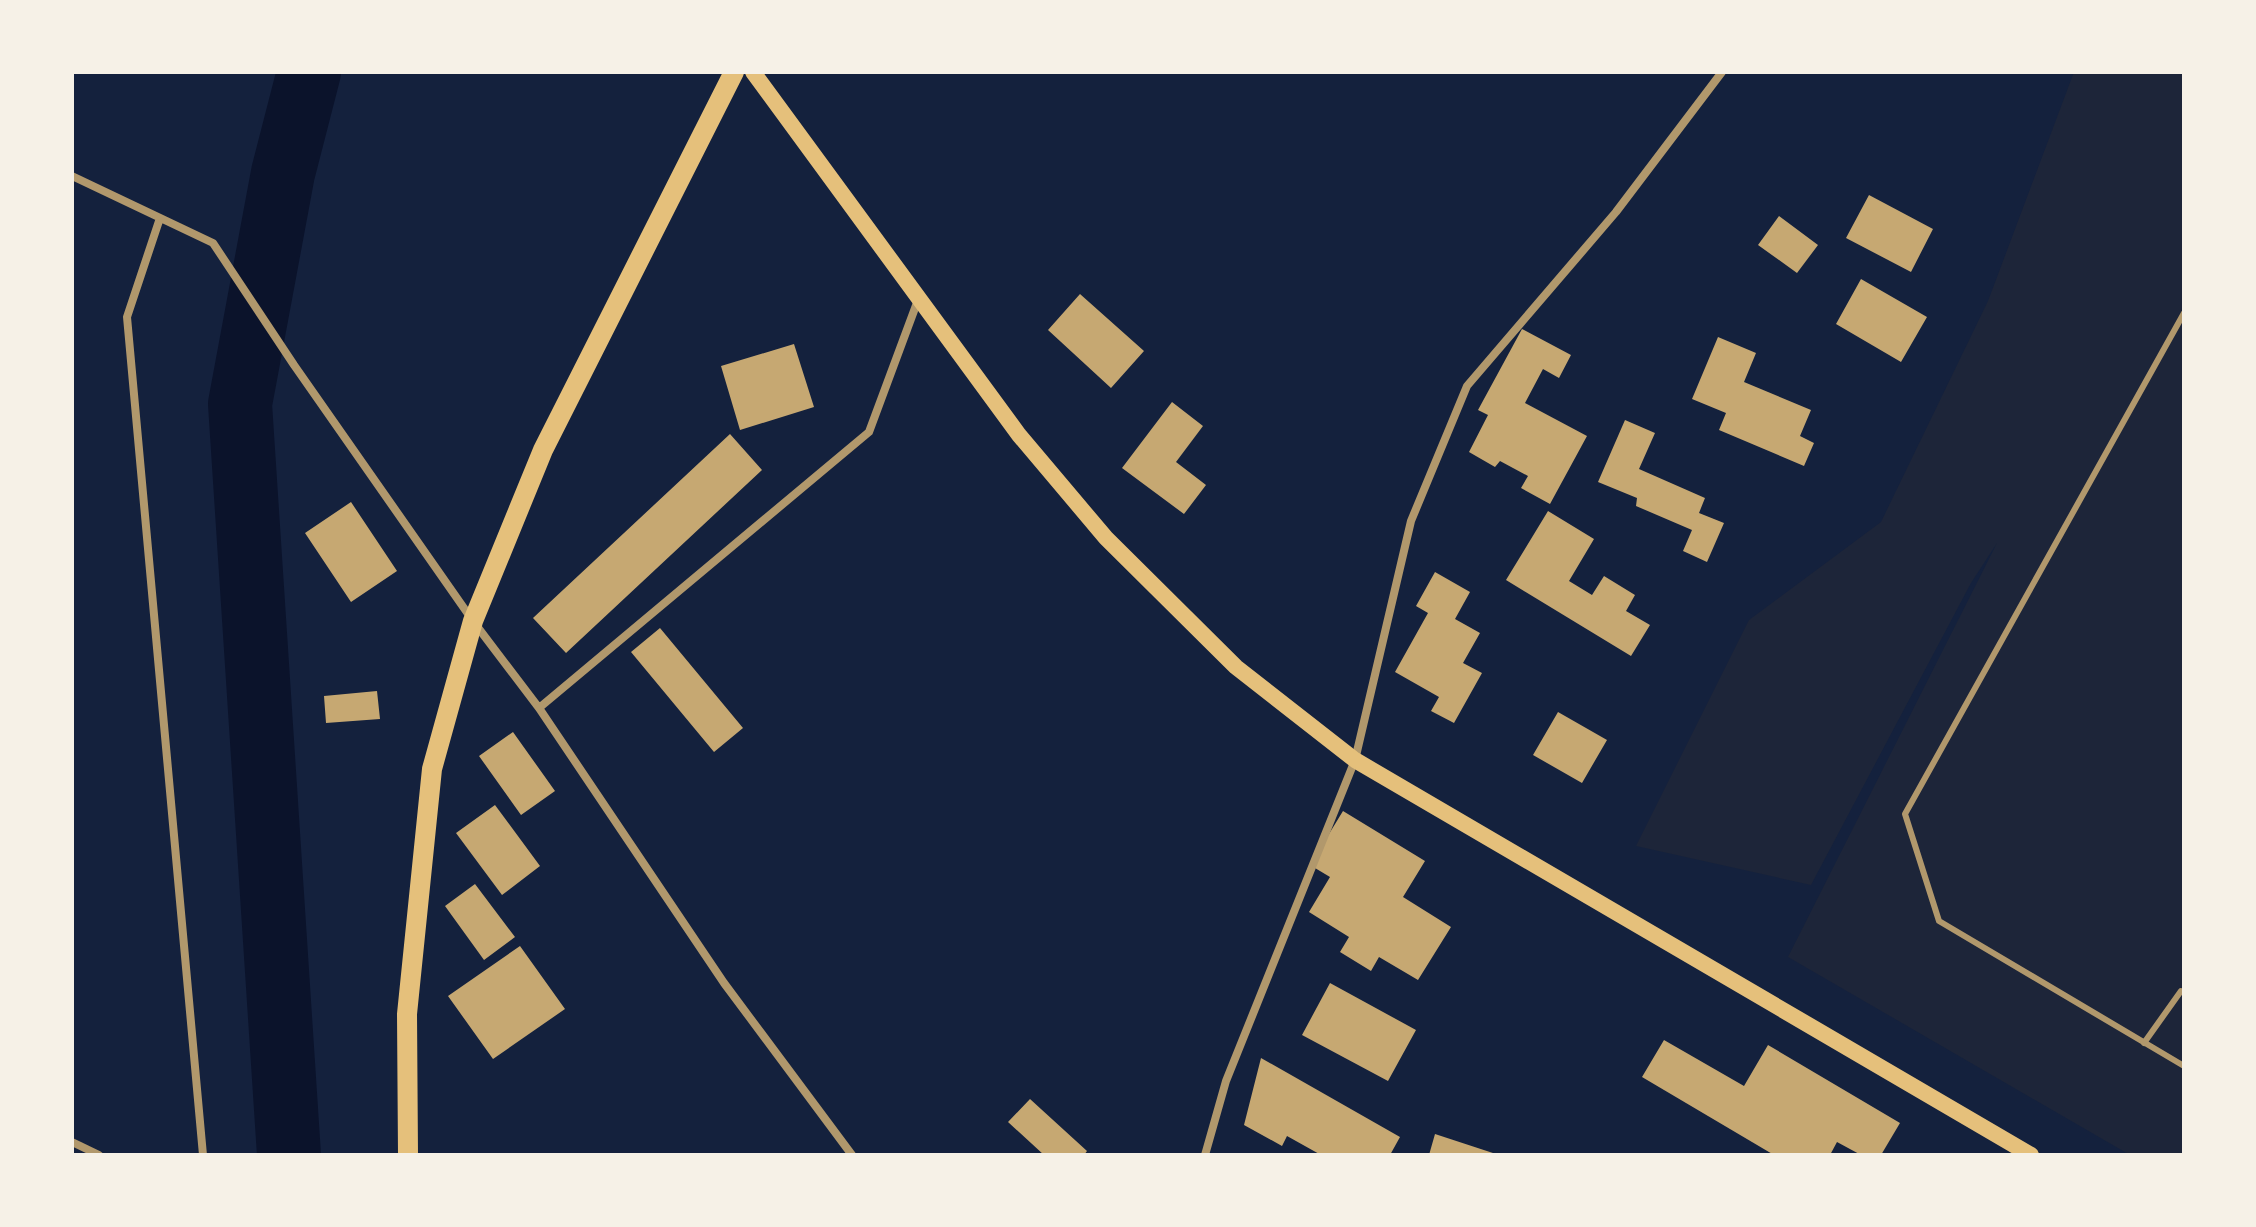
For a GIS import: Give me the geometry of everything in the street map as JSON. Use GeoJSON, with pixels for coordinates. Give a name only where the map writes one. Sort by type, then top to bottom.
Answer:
{"type":"FeatureCollection","features":[{"type":"Feature","properties":{"kind":"main road"},"geometry":{"type":"LineString","coordinates":[[408,1155],[407,1014],[432,769],[473,621],[543,450],[734,72]]}},
{"type":"Feature","properties":{"kind":"main road"},"geometry":{"type":"LineString","coordinates":[[753,72],[1019,435],[1106,538],[1236,667],[1355,760],[2031,1155]]}},
{"type":"Feature","properties":{"kind":"street"},"geometry":{"type":"LineString","coordinates":[[1205,1155],[1226,1081],[1355,760],[1411,521],[1467,386],[1616,212],[1722,72]]}},
{"type":"Feature","properties":{"kind":"street"},"geometry":{"type":"LineString","coordinates":[[72,176],[213,243],[473,621],[539,708],[724,983],[852,1155]]}},
{"type":"Feature","properties":{"kind":"street"},"geometry":{"type":"LineString","coordinates":[[160,218],[127,317],[203,1155]]}},
{"type":"Feature","properties":{"kind":"street"},"geometry":{"type":"LineString","coordinates":[[539,708],[869,432],[919,298]]}},
{"type":"Feature","properties":{"kind":"street"},"geometry":{"type":"LineString","coordinates":[[72,1142],[99,1155]]}},
{"type":"Feature","properties":{"kind":"lane"},"geometry":{"type":"LineString","coordinates":[[2184,313],[1905,814],[1939,921],[2184,1066]]}},
{"type":"Feature","properties":{"kind":"lane"},"geometry":{"type":"LineString","coordinates":[[2144,1043],[2181,991],[2184,992]]}},
{"type":"Feature","properties":{"kind":"shaded area"},"geometry":{"type":"Polygon","coordinates":[[[2074,72],[2184,72],[2184,1155],[2130,1155],[1788,957],[1997,543],[1971,583],[1811,885],[1636,846],[1749,620],[1881,522],[1988,301],[2074,72]]]}},
{"type":"Feature","properties":{"kind":"building"},"geometry":{"type":"Polygon","coordinates":[[[1869,195],[1933,229],[1911,272],[1846,238],[1869,195]]]}},
{"type":"Feature","properties":{"kind":"building"},"geometry":{"type":"Polygon","coordinates":[[[1779,216],[1818,245],[1797,273],[1758,245],[1779,216]]]}},
{"type":"Feature","properties":{"kind":"building"},"geometry":{"type":"Polygon","coordinates":[[[1861,279],[1927,317],[1901,362],[1836,324],[1861,279]]]}},
{"type":"Feature","properties":{"kind":"building"},"geometry":{"type":"Polygon","coordinates":[[[1080,294],[1144,351],[1111,388],[1048,330],[1080,294]]]}},
{"type":"Feature","properties":{"kind":"building"},"geometry":{"type":"Polygon","coordinates":[[[1522,329],[1571,355],[1559,378],[1543,369],[1525,403],[1587,436],[1550,504],[1521,488],[1528,476],[1500,461],[1495,467],[1469,452],[1488,415],[1478,410],[1522,329]]]}},
{"type":"Feature","properties":{"kind":"building"},"geometry":{"type":"Polygon","coordinates":[[[1718,337],[1756,353],[1744,382],[1811,410],[1800,436],[1814,443],[1804,466],[1719,430],[1726,413],[1692,399],[1718,337]]]}},
{"type":"Feature","properties":{"kind":"building"},"geometry":{"type":"Polygon","coordinates":[[[794,344],[814,407],[740,430],[721,366],[794,344]]]}},
{"type":"Feature","properties":{"kind":"building"},"geometry":{"type":"Polygon","coordinates":[[[1172,402],[1203,426],[1176,462],[1206,485],[1184,514],[1122,468],[1172,402]]]}},
{"type":"Feature","properties":{"kind":"building"},"geometry":{"type":"Polygon","coordinates":[[[1625,420],[1655,433],[1639,469],[1705,498],[1699,513],[1724,523],[1707,562],[1683,551],[1692,530],[1636,506],[1637,498],[1598,482],[1625,420]]]}},
{"type":"Feature","properties":{"kind":"building"},"geometry":{"type":"Polygon","coordinates":[[[730,434],[762,470],[566,653],[533,618],[730,434]]]}},
{"type":"Feature","properties":{"kind":"building"},"geometry":{"type":"Polygon","coordinates":[[[351,502],[397,571],[351,602],[305,533],[351,502]]]}},
{"type":"Feature","properties":{"kind":"building"},"geometry":{"type":"Polygon","coordinates":[[[1548,511],[1594,539],[1569,581],[1592,595],[1604,576],[1635,595],[1626,611],[1650,625],[1631,656],[1506,580],[1548,511]]]}},
{"type":"Feature","properties":{"kind":"building"},"geometry":{"type":"Polygon","coordinates":[[[1435,572],[1470,592],[1455,619],[1480,633],[1463,663],[1482,673],[1454,723],[1431,711],[1439,697],[1395,672],[1428,613],[1416,606],[1435,572]]]}},
{"type":"Feature","properties":{"kind":"building"},"geometry":{"type":"Polygon","coordinates":[[[660,628],[743,728],[714,752],[631,652],[660,628]]]}},
{"type":"Feature","properties":{"kind":"building"},"geometry":{"type":"Polygon","coordinates":[[[377,691],[380,719],[326,723],[324,696],[377,691]]]}},
{"type":"Feature","properties":{"kind":"building"},"geometry":{"type":"Polygon","coordinates":[[[1558,712],[1607,740],[1582,783],[1533,755],[1558,712]]]}},
{"type":"Feature","properties":{"kind":"building"},"geometry":{"type":"Polygon","coordinates":[[[513,732],[555,791],[521,815],[479,756],[513,732]]]}},
{"type":"Feature","properties":{"kind":"building"},"geometry":{"type":"Polygon","coordinates":[[[495,805],[540,866],[502,895],[456,833],[495,805]]]}},
{"type":"Feature","properties":{"kind":"building"},"geometry":{"type":"Polygon","coordinates":[[[1343,811],[1425,861],[1403,897],[1451,927],[1418,980],[1379,957],[1371,971],[1340,952],[1349,937],[1309,912],[1330,877],[1310,865],[1343,811]]]}},
{"type":"Feature","properties":{"kind":"building"},"geometry":{"type":"Polygon","coordinates":[[[475,884],[515,937],[484,960],[445,906],[475,884]]]}},
{"type":"Feature","properties":{"kind":"building"},"geometry":{"type":"Polygon","coordinates":[[[520,946],[565,1009],[493,1059],[448,996],[520,946]]]}},
{"type":"Feature","properties":{"kind":"building"},"geometry":{"type":"Polygon","coordinates":[[[1330,983],[1416,1030],[1388,1081],[1302,1035],[1330,983]]]}},
{"type":"Feature","properties":{"kind":"building"},"geometry":{"type":"Polygon","coordinates":[[[1664,1040],[1744,1086],[1768,1045],[1900,1123],[1881,1155],[1861,1155],[1837,1142],[1830,1155],[1774,1155],[1642,1077],[1664,1040]]]}},
{"type":"Feature","properties":{"kind":"building"},"geometry":{"type":"Polygon","coordinates":[[[1261,1058],[1400,1137],[1390,1155],[1321,1155],[1287,1136],[1282,1146],[1244,1125],[1261,1058]]]}},
{"type":"Feature","properties":{"kind":"building"},"geometry":{"type":"Polygon","coordinates":[[[1030,1099],[1087,1151],[1084,1155],[1044,1155],[1008,1122],[1030,1099]]]}},
{"type":"Feature","properties":{"kind":"building"},"geometry":{"type":"Polygon","coordinates":[[[1435,1134],[1496,1154],[1496,1155],[1429,1155],[1435,1134]]]}},
{"type":"Feature","properties":{"kind":"waterway"},"geometry":{"type":"LineString","coordinates":[[289,1155],[240,404],[283,173],[309,72]]}}]}
